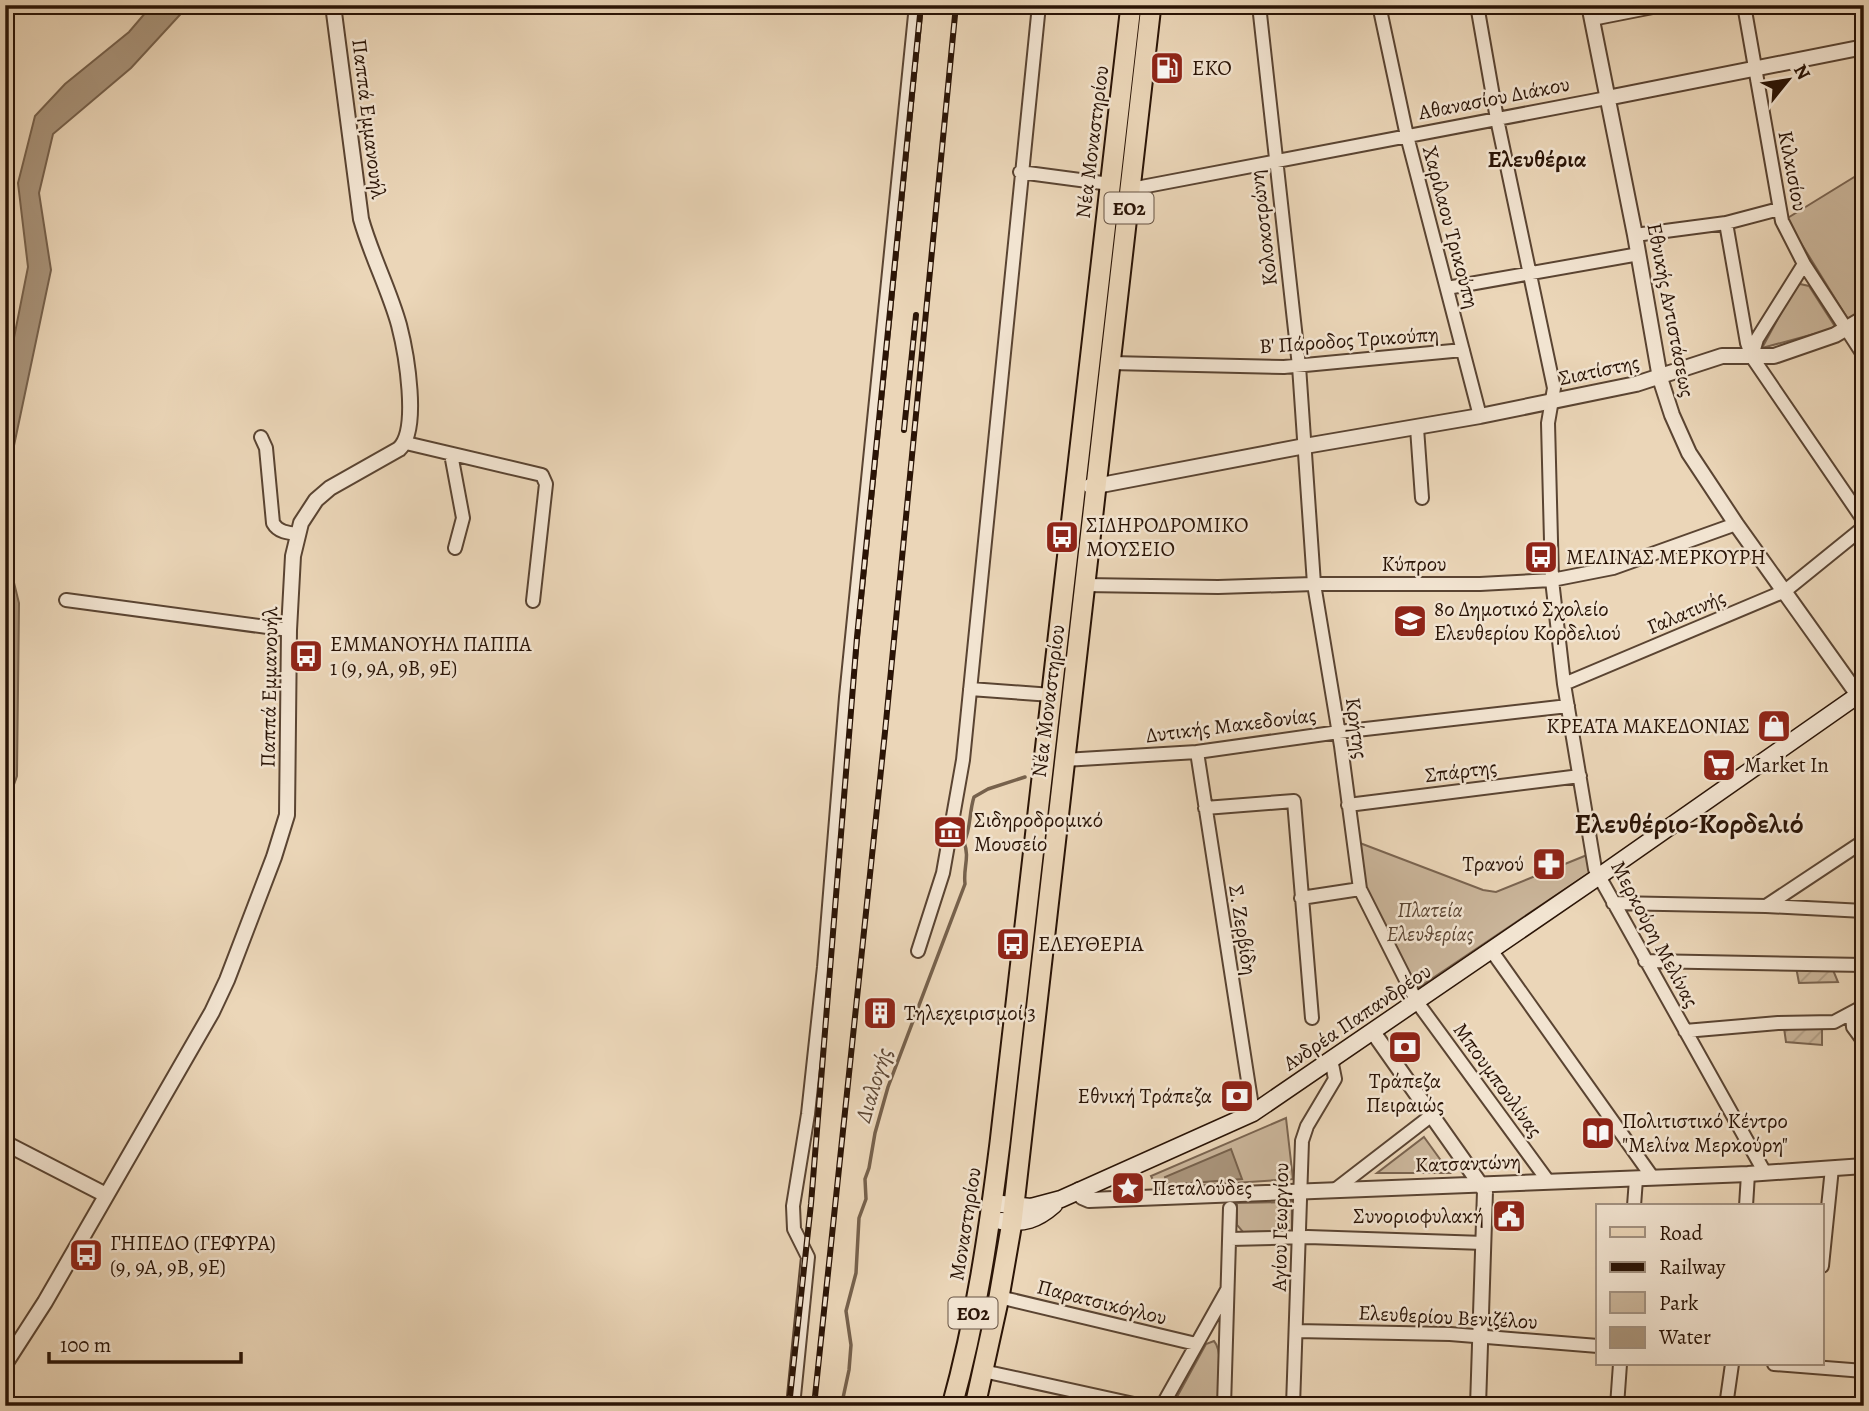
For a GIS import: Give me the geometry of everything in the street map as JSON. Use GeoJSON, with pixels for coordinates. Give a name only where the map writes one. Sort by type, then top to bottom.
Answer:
{"type":"FeatureCollection","features":[{"type":"Feature","properties":{"kind":"main road","name":"Νέα Μοναστηρίου"},"geometry":{"type":"LineString","coordinates":[[1002,1131],[1131,5]]}},
{"type":"Feature","properties":{"kind":"main road","name":"Νέα Μοναστηρίου"},"geometry":{"type":"LineString","coordinates":[[1013,1214],[1152,5]]}},
{"type":"Feature","properties":{"kind":"main road","name":"Ανδρέα Παπανδρέου"},"geometry":{"type":"LineString","coordinates":[[991,1211],[1013,1214],[1023,1223],[1036,1219],[1061,1199],[1079,1190],[1253,1112],[1417,1002],[1861,693]]}},
{"type":"Feature","properties":{"kind":"main road","name":"Μοναστηρίου"},"geometry":{"type":"LineString","coordinates":[[952,1406],[967,1345],[1002,1131]]}},
{"type":"Feature","properties":{"kind":"main road","name":"ΕΟ2"},"geometry":{"type":"LineString","coordinates":[[975,1406],[999,1297],[1013,1214]]}},
{"type":"Feature","properties":{"kind":"street","name":"Παππά Εμμανουήλ"},"geometry":{"type":"LineString","coordinates":[[5,1364],[220,996],[281,838],[289,801],[287,735],[293,556],[306,512],[330,488],[399,449],[406,443],[410,432],[411,410],[399,322],[367,242],[361,219],[333,5]]}},
{"type":"Feature","properties":{"kind":"street"},"geometry":{"type":"LineString","coordinates":[[793,1406],[807,1257],[794,1228],[793,1206],[808,1114],[824,967],[846,697],[916,5]]}},
{"type":"Feature","properties":{"kind":"street"},"geometry":{"type":"LineString","coordinates":[[918,951],[943,873],[953,829],[963,761],[1020,172],[1039,5]]}},
{"type":"Feature","properties":{"kind":"street","name":"Κολοκοτρώνη"},"geometry":{"type":"LineString","coordinates":[[1259,5],[1299,366],[1305,446]]}},
{"type":"Feature","properties":{"kind":"street","name":"Χαρίλαου Τρικούπη"},"geometry":{"type":"LineString","coordinates":[[1379,5],[1407,136],[1480,416]]}},
{"type":"Feature","properties":{"kind":"street","name":"Μερκούρη Μελίνας"},"geometry":{"type":"LineString","coordinates":[[1478,5],[1497,119],[1553,382],[1553,401],[1548,423],[1552,580],[1564,684],[1592,853],[1598,877],[1765,1173]]}},
{"type":"Feature","properties":{"kind":"street"},"geometry":{"type":"LineString","coordinates":[[1590,12],[1664,5]]}},
{"type":"Feature","properties":{"kind":"street","name":"Κιλκισίου"},"geometry":{"type":"LineString","coordinates":[[1744,5],[1779,209],[1785,230],[1845,330],[1864,356]]}},
{"type":"Feature","properties":{"kind":"street","name":"Εθνικής Αντιστάσεως"},"geometry":{"type":"LineString","coordinates":[[1590,12],[1639,254],[1660,378],[1672,415],[1689,453],[1736,524],[1861,693]]}},
{"type":"Feature","properties":{"kind":"street","name":"Αθανασίου Διάκου"},"geometry":{"type":"LineString","coordinates":[[1131,189],[1864,47]]}},
{"type":"Feature","properties":{"kind":"street"},"geometry":{"type":"LineString","coordinates":[[1020,172],[1111,184]]}},
{"type":"Feature","properties":{"kind":"street"},"geometry":{"type":"LineString","coordinates":[[1635,235],[1726,223],[1779,209]]}},
{"type":"Feature","properties":{"kind":"street"},"geometry":{"type":"LineString","coordinates":[[1726,223],[1747,343],[1752,357],[1864,521]]}},
{"type":"Feature","properties":{"kind":"street"},"geometry":{"type":"LineString","coordinates":[[1447,288],[1639,254]]}},
{"type":"Feature","properties":{"kind":"street"},"geometry":{"type":"LineString","coordinates":[[1752,357],[1757,339],[1804,264]]}},
{"type":"Feature","properties":{"kind":"street","name":"Σιατίστης"},"geometry":{"type":"LineString","coordinates":[[1076,484],[1096,486],[1480,416],[1660,378],[1717,357],[1780,355],[1845,330],[1864,318]]}},
{"type":"Feature","properties":{"kind":"street","name":"Β' Πάροδος Τρικούπη"},"geometry":{"type":"LineString","coordinates":[[1111,363],[1284,367],[1464,350]]}},
{"type":"Feature","properties":{"kind":"street"},"geometry":{"type":"LineString","coordinates":[[1417,428],[1422,498]]}},
{"type":"Feature","properties":{"kind":"street"},"geometry":{"type":"LineString","coordinates":[[261,437],[266,448],[272,523],[286,533],[298,534]]}},
{"type":"Feature","properties":{"kind":"street"},"geometry":{"type":"LineString","coordinates":[[406,443],[540,473],[545,478],[533,601]]}},
{"type":"Feature","properties":{"kind":"street","name":"Κρήτης"},"geometry":{"type":"LineString","coordinates":[[1305,446],[1314,584],[1339,732],[1360,889],[1417,1002]]}},
{"type":"Feature","properties":{"kind":"street"},"geometry":{"type":"LineString","coordinates":[[451,454],[463,518],[455,548]]}},
{"type":"Feature","properties":{"kind":"street","name":"Κύπρου"},"geometry":{"type":"LineString","coordinates":[[1084,585],[1218,587],[1552,580],[1613,568],[1736,524]]}},
{"type":"Feature","properties":{"kind":"street","name":"Γαλατινής"},"geometry":{"type":"LineString","coordinates":[[1564,684],[1785,591],[1864,527]]}},
{"type":"Feature","properties":{"kind":"street"},"geometry":{"type":"LineString","coordinates":[[66,600],[289,630]]}},
{"type":"Feature","properties":{"kind":"street"},"geometry":{"type":"LineString","coordinates":[[970,689],[1052,695]]}},
{"type":"Feature","properties":{"kind":"street","name":"Δυτικής Μακεδονίας"},"geometry":{"type":"LineString","coordinates":[[1065,760],[1196,752],[1339,732],[1568,706]]}},
{"type":"Feature","properties":{"kind":"street","name":"Σ. Ζερβίδη"},"geometry":{"type":"LineString","coordinates":[[1196,752],[1253,1112]]}},
{"type":"Feature","properties":{"kind":"street","name":"Σπάρτης"},"geometry":{"type":"LineString","coordinates":[[1348,805],[1580,776]]}},
{"type":"Feature","properties":{"kind":"street"},"geometry":{"type":"LineString","coordinates":[[1205,808],[1294,801],[1312,1018]]}},
{"type":"Feature","properties":{"kind":"street"},"geometry":{"type":"LineString","coordinates":[[1766,906],[1864,841]]}},
{"type":"Feature","properties":{"kind":"street"},"geometry":{"type":"LineString","coordinates":[[1301,898],[1360,889]]}},
{"type":"Feature","properties":{"kind":"street"},"geometry":{"type":"LineString","coordinates":[[1613,903],[1864,911]]}},
{"type":"Feature","properties":{"kind":"street"},"geometry":{"type":"LineString","coordinates":[[1491,950],[1653,1178]]}},
{"type":"Feature","properties":{"kind":"street"},"geometry":{"type":"LineString","coordinates":[[1645,961],[1864,965]]}},
{"type":"Feature","properties":{"kind":"street","name":"Μπουμπουλίνας"},"geometry":{"type":"LineString","coordinates":[[1417,1002],[1548,1181]]}},
{"type":"Feature","properties":{"kind":"street"},"geometry":{"type":"LineString","coordinates":[[1685,1031],[1778,1023],[1834,1022],[1858,1009]]}},
{"type":"Feature","properties":{"kind":"street"},"geometry":{"type":"LineString","coordinates":[[1858,1009],[1853,1027],[1863,1039]]}},
{"type":"Feature","properties":{"kind":"street"},"geometry":{"type":"LineString","coordinates":[[1373,1032],[1480,1183],[1486,1197],[1478,1406]]}},
{"type":"Feature","properties":{"kind":"street","name":"Αγίου Γεωργίου"},"geometry":{"type":"LineString","coordinates":[[1293,1406],[1302,1141],[1307,1126],[1335,1079],[1331,1059]]}},
{"type":"Feature","properties":{"kind":"street"},"geometry":{"type":"LineString","coordinates":[[1336,1189],[1432,1115]]}},
{"type":"Feature","properties":{"kind":"street"},"geometry":{"type":"LineString","coordinates":[[5,1143],[106,1195]]}},
{"type":"Feature","properties":{"kind":"street","name":"Κατσαντώνη"},"geometry":{"type":"LineString","coordinates":[[1079,1190],[1086,1200],[1636,1179],[1864,1166]]}},
{"type":"Feature","properties":{"kind":"street"},"geometry":{"type":"LineString","coordinates":[[1824,1246],[1832,1168]]}},
{"type":"Feature","properties":{"kind":"street"},"geometry":{"type":"LineString","coordinates":[[1746,1204],[1748,1174]]}},
{"type":"Feature","properties":{"kind":"street"},"geometry":{"type":"LineString","coordinates":[[1634,1204],[1636,1179]]}},
{"type":"Feature","properties":{"kind":"street"},"geometry":{"type":"LineString","coordinates":[[1224,1406],[1230,1208]]}},
{"type":"Feature","properties":{"kind":"street"},"geometry":{"type":"LineString","coordinates":[[1230,1239],[1300,1237],[1484,1243]]}},
{"type":"Feature","properties":{"kind":"street"},"geometry":{"type":"LineString","coordinates":[[1162,1406],[1228,1289]]}},
{"type":"Feature","properties":{"kind":"street","name":"Παρατσικόγλου"},"geometry":{"type":"LineString","coordinates":[[999,1297],[1196,1344]]}},
{"type":"Feature","properties":{"kind":"street","name":"Ελευθερίου Βενιζέλου"},"geometry":{"type":"LineString","coordinates":[[1296,1331],[1482,1336],[1596,1346]]}},
{"type":"Feature","properties":{"kind":"street"},"geometry":{"type":"LineString","coordinates":[[1617,1406],[1620,1366]]}},
{"type":"Feature","properties":{"kind":"street"},"geometry":{"type":"LineString","coordinates":[[1726,1406],[1732,1366]]}},
{"type":"Feature","properties":{"kind":"street"},"geometry":{"type":"LineString","coordinates":[[1820,1366],[1864,1371]]}},
{"type":"Feature","properties":{"kind":"street"},"geometry":{"type":"LineString","coordinates":[[983,1371],[1143,1406]]}},
{"type":"Feature","properties":{"kind":"green space"},"geometry":{"type":"Polygon","coordinates":[[[1864,171],[1864,312],[1849,321],[1786,219],[1864,171]]]}},
{"type":"Feature","properties":{"kind":"green space"},"geometry":{"type":"Polygon","coordinates":[[[1800,284],[1809,286],[1836,328],[1762,348],[1794,289],[1800,284]]]}},
{"type":"Feature","properties":{"kind":"green space","name":"Πλατεία Ελευθερίας"},"geometry":{"type":"Polygon","coordinates":[[[1352,840],[1483,890],[1496,892],[1592,853],[1595,869],[1412,992],[1360,889],[1352,840]]]}},
{"type":"Feature","properties":{"kind":"green space"},"geometry":{"type":"Polygon","coordinates":[[[1796,967],[1833,970],[1838,982],[1799,983],[1796,967]]]}},
{"type":"Feature","properties":{"kind":"green space"},"geometry":{"type":"Polygon","coordinates":[[[1822,1027],[1822,1045],[1786,1042],[1784,1028],[1822,1027]]]}},
{"type":"Feature","properties":{"kind":"green space"},"geometry":{"type":"Polygon","coordinates":[[[1286,1118],[1293,1179],[1157,1188],[1151,1176],[1286,1118]]]}},
{"type":"Feature","properties":{"kind":"green space"},"geometry":{"type":"Polygon","coordinates":[[[1424,1137],[1450,1173],[1377,1173],[1424,1137]]]}},
{"type":"Feature","properties":{"kind":"green space"},"geometry":{"type":"Polygon","coordinates":[[[1292,1202],[1292,1231],[1243,1232],[1237,1225],[1237,1203],[1292,1202]]]}},
{"type":"Feature","properties":{"kind":"green space"},"geometry":{"type":"Polygon","coordinates":[[[1214,1341],[1220,1362],[1218,1406],[1172,1406],[1206,1344],[1214,1341]]]}},
{"type":"Feature","properties":{"kind":"water"},"geometry":{"type":"Polygon","coordinates":[[[152,5],[189,5],[131,68],[53,134],[39,193],[51,270],[12,455],[5,514],[5,383],[28,267],[18,183],[35,116],[65,84],[129,32],[152,5]]]}},
{"type":"Feature","properties":{"kind":"water"},"geometry":{"type":"Polygon","coordinates":[[[5,546],[19,603],[17,776],[5,810],[5,546]]]}},
{"type":"Feature","properties":{"kind":"water"},"geometry":{"type":"Polygon","coordinates":[[[1231,1149],[1242,1179],[1167,1185],[1165,1177],[1231,1149]]]}},
{"type":"Feature","properties":{"kind":"waterway","name":"Διαλογής"},"geometry":{"type":"LineString","coordinates":[[844,1406],[851,1345],[846,1311],[856,1273],[859,1218],[866,1199],[865,1179],[888,1087],[965,884],[964,842],[974,797],[988,789],[1025,777]]}},
{"type":"Feature","properties":{"kind":"railway"},"geometry":{"type":"LineString","coordinates":[[789,1406],[811,1204],[857,637],[921,5]]}},
{"type":"Feature","properties":{"kind":"railway"},"geometry":{"type":"LineString","coordinates":[[814,1406],[885,732],[956,5]]}},
{"type":"Feature","properties":{"kind":"railway"},"geometry":{"type":"LineString","coordinates":[[904,430],[916,315]]}},
{"type":"Feature","properties":{"kind":"place","name":"EKO"},"geometry":{"type":"Point","coordinates":[1167,68]}},
{"type":"Feature","properties":{"kind":"place","name":"ΣΙΔΗΡΟΔΡΟΜΙΚΟ ΜΟΥΣΕΙΟ"},"geometry":{"type":"Point","coordinates":[1062,537]}},
{"type":"Feature","properties":{"kind":"place","name":"ΜΕΛΙΝΑΣ ΜΕΡΚΟΥΡΗ"},"geometry":{"type":"Point","coordinates":[1541,557]}},
{"type":"Feature","properties":{"kind":"place","name":"8ο Δημοτικό Σχολείο Ελευθερίου Κορδελιού"},"geometry":{"type":"Point","coordinates":[1410,621]}},
{"type":"Feature","properties":{"kind":"place","name":"ΕΜΜΑΝΟΥΗΛ ΠΑΠΠΑ 1 (9, 9Α, 9Β, 9Ε)"},"geometry":{"type":"Point","coordinates":[306,656]}},
{"type":"Feature","properties":{"kind":"place","name":"ΚΡΕΑΤΑ ΜΑΚΕΔΟΝΙΑΣ"},"geometry":{"type":"Point","coordinates":[1774,726]}},
{"type":"Feature","properties":{"kind":"place","name":"Market In"},"geometry":{"type":"Point","coordinates":[1719,765]}},
{"type":"Feature","properties":{"kind":"place","name":"Σιδηροδρομικό Μουσείο"},"geometry":{"type":"Point","coordinates":[950,832]}},
{"type":"Feature","properties":{"kind":"place","name":"Τρανού"},"geometry":{"type":"Point","coordinates":[1549,864]}},
{"type":"Feature","properties":{"kind":"place","name":"ΕΛΕΥΘΕΡΙΑ"},"geometry":{"type":"Point","coordinates":[1013,944]}},
{"type":"Feature","properties":{"kind":"place","name":"Τηλεχειρισμοί 3"},"geometry":{"type":"Point","coordinates":[880,1013]}},
{"type":"Feature","properties":{"kind":"place","name":"Τράπεζα Πειραιώς"},"geometry":{"type":"Point","coordinates":[1405,1047]}},
{"type":"Feature","properties":{"kind":"place","name":"Εθνική Τράπεζα"},"geometry":{"type":"Point","coordinates":[1237,1096]}},
{"type":"Feature","properties":{"kind":"place","name":"Πολιτιστικό Κέντρο \"Μελίνα Μερκούρη\""},"geometry":{"type":"Point","coordinates":[1598,1133]}},
{"type":"Feature","properties":{"kind":"place","name":"Πεταλούδες"},"geometry":{"type":"Point","coordinates":[1128,1188]}},
{"type":"Feature","properties":{"kind":"place","name":"Συνοριοφυλακή"},"geometry":{"type":"Point","coordinates":[1509,1216]}},
{"type":"Feature","properties":{"kind":"place","name":"ΓΗΠΕΔΟ (ΓΕΦΥΡΑ) (9, 9Α, 9Β, 9Ε)"},"geometry":{"type":"Point","coordinates":[86,1255]}},
{"type":"Feature","properties":{"kind":"district","name":"Ελευθέρια"},"geometry":{"type":"Point","coordinates":[1537,159]}},
{"type":"Feature","properties":{"kind":"district","name":"Ελευθέριο-Κορδελιό"},"geometry":{"type":"Point","coordinates":[1689,823]}}]}
